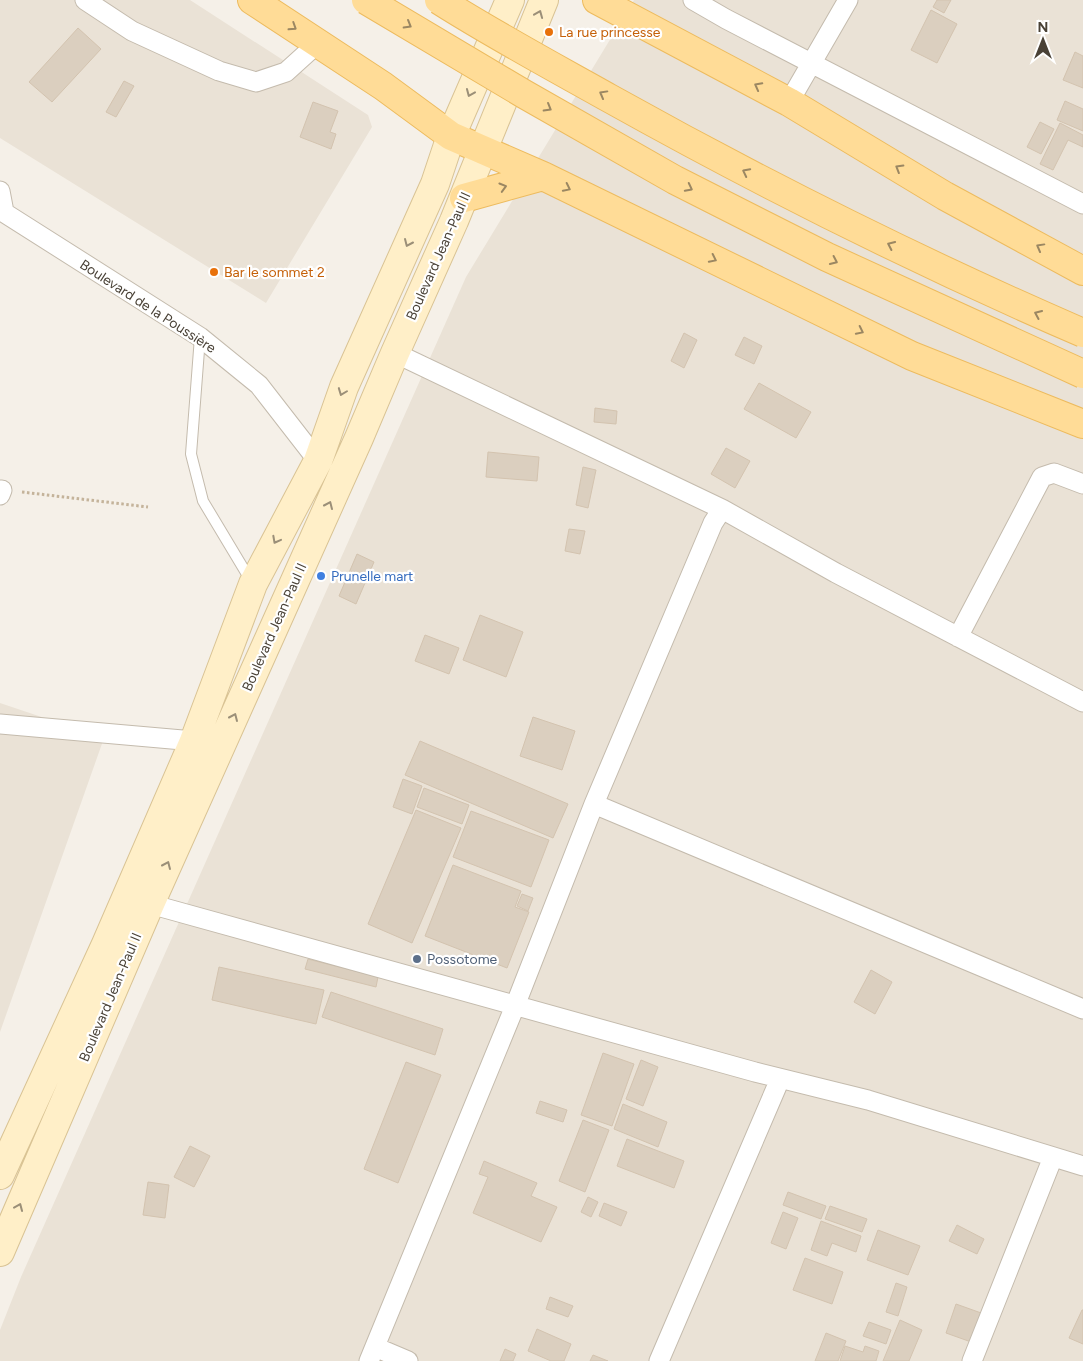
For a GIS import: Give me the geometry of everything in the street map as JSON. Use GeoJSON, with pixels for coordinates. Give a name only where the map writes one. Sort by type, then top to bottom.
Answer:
{"type":"FeatureCollection","features":[{"type":"Feature","properties":{"kind":"main road"},"geometry":{"type":"LineString","coordinates":[[252,0],[383,86],[451,136],[543,176],[912,356],[1083,424]]}},
{"type":"Feature","properties":{"kind":"main road"},"geometry":{"type":"LineString","coordinates":[[366,0],[524,94],[675,180],[827,257],[1083,374]]}},
{"type":"Feature","properties":{"kind":"main road"},"geometry":{"type":"LineString","coordinates":[[439,0],[475,23],[694,146],[860,230],[1024,308],[1083,333]]}},
{"type":"Feature","properties":{"kind":"main road","name":"Boulevard Jean-Paul II"},"geometry":{"type":"LineString","coordinates":[[0,1252],[150,904],[206,746],[252,584],[318,461],[344,387],[435,184],[451,136],[510,0]]}},
{"type":"Feature","properties":{"kind":"main road","name":"Boulevard Jean-Paul II"},"geometry":{"type":"LineString","coordinates":[[0,1175],[106,944],[359,438],[464,198],[544,0]]}},
{"type":"Feature","properties":{"kind":"main road"},"geometry":{"type":"LineString","coordinates":[[597,0],[789,102],[945,196],[1083,271]]}},
{"type":"Feature","properties":{"kind":"main road"},"geometry":{"type":"LineString","coordinates":[[464,198],[543,176]]}},
{"type":"Feature","properties":{"kind":"street"},"geometry":{"type":"LineString","coordinates":[[85,0],[132,31],[219,71],[256,82],[286,72],[318,43]]}},
{"type":"Feature","properties":{"kind":"street"},"geometry":{"type":"LineString","coordinates":[[693,0],[726,19],[1083,204]]}},
{"type":"Feature","properties":{"kind":"street"},"geometry":{"type":"LineString","coordinates":[[789,102],[848,0]]}},
{"type":"Feature","properties":{"kind":"street","name":"Boulevard de la Poussière"},"geometry":{"type":"LineString","coordinates":[[0,191],[2,211],[200,337],[259,385],[318,461]]}},
{"type":"Feature","properties":{"kind":"street"},"geometry":{"type":"LineString","coordinates":[[395,353],[722,509],[836,572],[1083,702]]}},
{"type":"Feature","properties":{"kind":"street"},"geometry":{"type":"LineString","coordinates":[[958,637],[1042,477],[1054,473],[1083,484]]}},
{"type":"Feature","properties":{"kind":"street"},"geometry":{"type":"LineString","coordinates":[[408,1361],[372,1354],[515,1006],[594,804],[713,524],[722,509]]}},
{"type":"Feature","properties":{"kind":"street"},"geometry":{"type":"LineString","coordinates":[[0,724],[206,746]]}},
{"type":"Feature","properties":{"kind":"street"},"geometry":{"type":"LineString","coordinates":[[594,804],[1083,1009]]}},
{"type":"Feature","properties":{"kind":"street"},"geometry":{"type":"LineString","coordinates":[[150,904],[515,1006],[868,1100],[1083,1166]]}},
{"type":"Feature","properties":{"kind":"street"},"geometry":{"type":"LineString","coordinates":[[663,1360],[780,1078]]}},
{"type":"Feature","properties":{"kind":"street"},"geometry":{"type":"LineString","coordinates":[[972,1361],[1053,1157]]}},
{"type":"Feature","properties":{"kind":"lane"},"geometry":{"type":"LineString","coordinates":[[200,337],[191,454],[204,501],[252,584]]}},
{"type":"Feature","properties":{"kind":"path"},"geometry":{"type":"LineString","coordinates":[[0,491],[148,507]]}},
{"type":"Feature","properties":{"kind":"shaded area"},"geometry":{"type":"Polygon","coordinates":[[[0,0],[190,0],[368,115],[372,127],[266,303],[0,138],[0,0]]]}},
{"type":"Feature","properties":{"kind":"shaded area"},"geometry":{"type":"Polygon","coordinates":[[[634,0],[1083,0],[1083,1361],[0,1361],[0,1330],[21,1277],[466,277],[634,0]]]}},
{"type":"Feature","properties":{"kind":"shaded area"},"geometry":{"type":"Polygon","coordinates":[[[0,703],[104,738],[0,1032],[0,703]]]}},
{"type":"Feature","properties":{"kind":"building"},"geometry":{"type":"Polygon","coordinates":[[[937,0],[951,0],[944,13],[933,7],[937,0]]]}},
{"type":"Feature","properties":{"kind":"building"},"geometry":{"type":"Polygon","coordinates":[[[931,10],[957,24],[937,63],[911,50],[931,10]]]}},
{"type":"Feature","properties":{"kind":"building"},"geometry":{"type":"Polygon","coordinates":[[[78,28],[101,49],[52,102],[29,82],[78,28]]]}},
{"type":"Feature","properties":{"kind":"building"},"geometry":{"type":"Polygon","coordinates":[[[1075,52],[1083,56],[1083,88],[1063,80],[1075,52]]]}},
{"type":"Feature","properties":{"kind":"building"},"geometry":{"type":"Polygon","coordinates":[[[124,81],[134,86],[116,117],[106,112],[124,81]]]}},
{"type":"Feature","properties":{"kind":"building"},"geometry":{"type":"Polygon","coordinates":[[[1065,101],[1083,109],[1083,131],[1057,120],[1065,101]]]}},
{"type":"Feature","properties":{"kind":"building"},"geometry":{"type":"Polygon","coordinates":[[[313,102],[338,111],[330,132],[336,134],[331,149],[300,137],[313,102]]]}},
{"type":"Feature","properties":{"kind":"building"},"geometry":{"type":"Polygon","coordinates":[[[1040,122],[1054,129],[1041,154],[1027,147],[1040,122]]]}},
{"type":"Feature","properties":{"kind":"building"},"geometry":{"type":"Polygon","coordinates":[[[1060,123],[1083,135],[1083,147],[1068,140],[1053,170],[1040,164],[1060,123]]]}},
{"type":"Feature","properties":{"kind":"building"},"geometry":{"type":"Polygon","coordinates":[[[684,333],[697,340],[684,368],[671,361],[684,333]]]}},
{"type":"Feature","properties":{"kind":"building"},"geometry":{"type":"Polygon","coordinates":[[[744,337],[762,346],[754,364],[735,355],[744,337]]]}},
{"type":"Feature","properties":{"kind":"building"},"geometry":{"type":"Polygon","coordinates":[[[759,383],[811,412],[796,438],[744,409],[759,383]]]}},
{"type":"Feature","properties":{"kind":"building"},"geometry":{"type":"Polygon","coordinates":[[[595,408],[617,411],[616,424],[594,422],[595,408]]]}},
{"type":"Feature","properties":{"kind":"building"},"geometry":{"type":"Polygon","coordinates":[[[726,448],[750,461],[735,488],[711,474],[726,448]]]}},
{"type":"Feature","properties":{"kind":"building"},"geometry":{"type":"Polygon","coordinates":[[[488,452],[539,457],[537,481],[486,477],[488,452]]]}},
{"type":"Feature","properties":{"kind":"building"},"geometry":{"type":"Polygon","coordinates":[[[583,467],[596,470],[588,508],[576,505],[583,467]]]}},
{"type":"Feature","properties":{"kind":"building"},"geometry":{"type":"Polygon","coordinates":[[[569,529],[585,531],[580,554],[565,551],[569,529]]]}},
{"type":"Feature","properties":{"kind":"building"},"geometry":{"type":"Polygon","coordinates":[[[357,554],[374,562],[356,604],[339,596],[357,554]]]}},
{"type":"Feature","properties":{"kind":"building"},"geometry":{"type":"Polygon","coordinates":[[[480,615],[523,632],[506,677],[463,660],[480,615]]]}},
{"type":"Feature","properties":{"kind":"building"},"geometry":{"type":"Polygon","coordinates":[[[425,635],[459,648],[449,674],[415,661],[425,635]]]}},
{"type":"Feature","properties":{"kind":"building"},"geometry":{"type":"Polygon","coordinates":[[[533,717],[575,731],[562,770],[520,756],[533,717]]]}},
{"type":"Feature","properties":{"kind":"building"},"geometry":{"type":"Polygon","coordinates":[[[420,741],[568,804],[553,838],[405,775],[420,741]]]}},
{"type":"Feature","properties":{"kind":"building"},"geometry":{"type":"Polygon","coordinates":[[[403,779],[422,786],[412,814],[393,807],[403,779]]]}},
{"type":"Feature","properties":{"kind":"building"},"geometry":{"type":"Polygon","coordinates":[[[424,788],[469,805],[462,824],[417,807],[424,788]]]}},
{"type":"Feature","properties":{"kind":"building"},"geometry":{"type":"Polygon","coordinates":[[[416,810],[461,828],[412,943],[368,924],[416,810]]]}},
{"type":"Feature","properties":{"kind":"building"},"geometry":{"type":"Polygon","coordinates":[[[471,811],[549,840],[531,887],[453,857],[471,811]]]}},
{"type":"Feature","properties":{"kind":"building"},"geometry":{"type":"Polygon","coordinates":[[[453,865],[521,891],[515,907],[529,912],[507,968],[425,936],[453,865]]]}},
{"type":"Feature","properties":{"kind":"building"},"geometry":{"type":"Polygon","coordinates":[[[522,894],[533,898],[528,911],[517,906],[522,894]]]}},
{"type":"Feature","properties":{"kind":"building"},"geometry":{"type":"Polygon","coordinates":[[[308,959],[378,977],[376,987],[305,969],[308,959]]]}},
{"type":"Feature","properties":{"kind":"building"},"geometry":{"type":"Polygon","coordinates":[[[219,967],[324,990],[316,1024],[212,1000],[219,967]]]}},
{"type":"Feature","properties":{"kind":"building"},"geometry":{"type":"Polygon","coordinates":[[[871,970],[892,982],[875,1014],[854,1002],[871,970]]]}},
{"type":"Feature","properties":{"kind":"building"},"geometry":{"type":"Polygon","coordinates":[[[331,992],[443,1029],[435,1055],[322,1017],[331,992]]]}},
{"type":"Feature","properties":{"kind":"building"},"geometry":{"type":"Polygon","coordinates":[[[603,1053],[634,1064],[612,1126],[581,1115],[603,1053]]]}},
{"type":"Feature","properties":{"kind":"building"},"geometry":{"type":"Polygon","coordinates":[[[641,1060],[658,1067],[643,1106],[626,1099],[641,1060]]]}},
{"type":"Feature","properties":{"kind":"building"},"geometry":{"type":"Polygon","coordinates":[[[406,1062],[441,1075],[398,1183],[364,1169],[406,1062]]]}},
{"type":"Feature","properties":{"kind":"building"},"geometry":{"type":"Polygon","coordinates":[[[540,1101],[567,1110],[563,1122],[536,1113],[540,1101]]]}},
{"type":"Feature","properties":{"kind":"building"},"geometry":{"type":"Polygon","coordinates":[[[623,1104],[667,1122],[658,1147],[614,1129],[623,1104]]]}},
{"type":"Feature","properties":{"kind":"building"},"geometry":{"type":"Polygon","coordinates":[[[583,1120],[609,1130],[585,1192],[559,1181],[583,1120]]]}},
{"type":"Feature","properties":{"kind":"building"},"geometry":{"type":"Polygon","coordinates":[[[627,1139],[684,1161],[674,1188],[617,1166],[627,1139]]]}},
{"type":"Feature","properties":{"kind":"building"},"geometry":{"type":"Polygon","coordinates":[[[190,1146],[210,1156],[194,1187],[174,1177],[190,1146]]]}},
{"type":"Feature","properties":{"kind":"building"},"geometry":{"type":"Polygon","coordinates":[[[484,1161],[537,1183],[531,1196],[557,1207],[541,1242],[473,1213],[488,1177],[479,1174],[484,1161]]]}},
{"type":"Feature","properties":{"kind":"building"},"geometry":{"type":"Polygon","coordinates":[[[148,1182],[169,1185],[165,1218],[143,1215],[148,1182]]]}},
{"type":"Feature","properties":{"kind":"building"},"geometry":{"type":"Polygon","coordinates":[[[788,1192],[826,1206],[821,1219],[783,1205],[788,1192]]]}},
{"type":"Feature","properties":{"kind":"building"},"geometry":{"type":"Polygon","coordinates":[[[588,1197],[598,1202],[591,1217],[581,1212],[588,1197]]]}},
{"type":"Feature","properties":{"kind":"building"},"geometry":{"type":"Polygon","coordinates":[[[604,1203],[627,1212],[621,1226],[599,1216],[604,1203]]]}},
{"type":"Feature","properties":{"kind":"building"},"geometry":{"type":"Polygon","coordinates":[[[830,1206],[867,1219],[862,1232],[825,1219],[830,1206]]]}},
{"type":"Feature","properties":{"kind":"building"},"geometry":{"type":"Polygon","coordinates":[[[783,1212],[798,1218],[786,1249],[771,1243],[783,1212]]]}},
{"type":"Feature","properties":{"kind":"building"},"geometry":{"type":"Polygon","coordinates":[[[821,1221],[861,1236],[856,1252],[832,1243],[827,1256],[811,1250],[821,1221]]]}},
{"type":"Feature","properties":{"kind":"building"},"geometry":{"type":"Polygon","coordinates":[[[957,1225],[984,1239],[977,1254],[949,1241],[957,1225]]]}},
{"type":"Feature","properties":{"kind":"building"},"geometry":{"type":"Polygon","coordinates":[[[878,1230],[920,1246],[908,1275],[867,1260],[878,1230]]]}},
{"type":"Feature","properties":{"kind":"building"},"geometry":{"type":"Polygon","coordinates":[[[805,1258],[843,1272],[832,1304],[793,1290],[805,1258]]]}},
{"type":"Feature","properties":{"kind":"building"},"geometry":{"type":"Polygon","coordinates":[[[896,1283],[907,1287],[898,1316],[886,1312],[896,1283]]]}},
{"type":"Feature","properties":{"kind":"building"},"geometry":{"type":"Polygon","coordinates":[[[550,1297],[573,1306],[568,1317],[546,1309],[550,1297]]]}},
{"type":"Feature","properties":{"kind":"building"},"geometry":{"type":"Polygon","coordinates":[[[956,1304],[984,1314],[974,1343],[946,1333],[956,1304]]]}},
{"type":"Feature","properties":{"kind":"building"},"geometry":{"type":"Polygon","coordinates":[[[1083,1310],[1083,1344],[1069,1338],[1083,1310]]]}},
{"type":"Feature","properties":{"kind":"building"},"geometry":{"type":"Polygon","coordinates":[[[900,1320],[922,1330],[909,1361],[883,1361],[900,1320]]]}},
{"type":"Feature","properties":{"kind":"building"},"geometry":{"type":"Polygon","coordinates":[[[869,1322],[891,1330],[886,1344],[863,1336],[869,1322]]]}},
{"type":"Feature","properties":{"kind":"building"},"geometry":{"type":"Polygon","coordinates":[[[537,1329],[571,1344],[564,1361],[551,1361],[528,1351],[537,1329]]]}},
{"type":"Feature","properties":{"kind":"building"},"geometry":{"type":"Polygon","coordinates":[[[826,1333],[846,1341],[838,1361],[815,1361],[826,1333]]]}},
{"type":"Feature","properties":{"kind":"building"},"geometry":{"type":"Polygon","coordinates":[[[845,1346],[863,1352],[865,1346],[879,1351],[876,1361],[840,1361],[845,1346]]]}},
{"type":"Feature","properties":{"kind":"building"},"geometry":{"type":"Polygon","coordinates":[[[505,1349],[516,1354],[513,1361],[500,1361],[505,1349]]]}},
{"type":"Feature","properties":{"kind":"building"},"geometry":{"type":"Polygon","coordinates":[[[593,1355],[608,1361],[590,1361],[593,1355]]]}},
{"type":"Feature","properties":{"kind":"place","name":"La rue princesse"},"geometry":{"type":"Point","coordinates":[549,32]}},
{"type":"Feature","properties":{"kind":"place","name":"Bar le sommet 2"},"geometry":{"type":"Point","coordinates":[214,272]}},
{"type":"Feature","properties":{"kind":"place","name":"Prunelle mart"},"geometry":{"type":"Point","coordinates":[321,576]}},
{"type":"Feature","properties":{"kind":"place","name":"Possotome"},"geometry":{"type":"Point","coordinates":[417,959]}}]}
